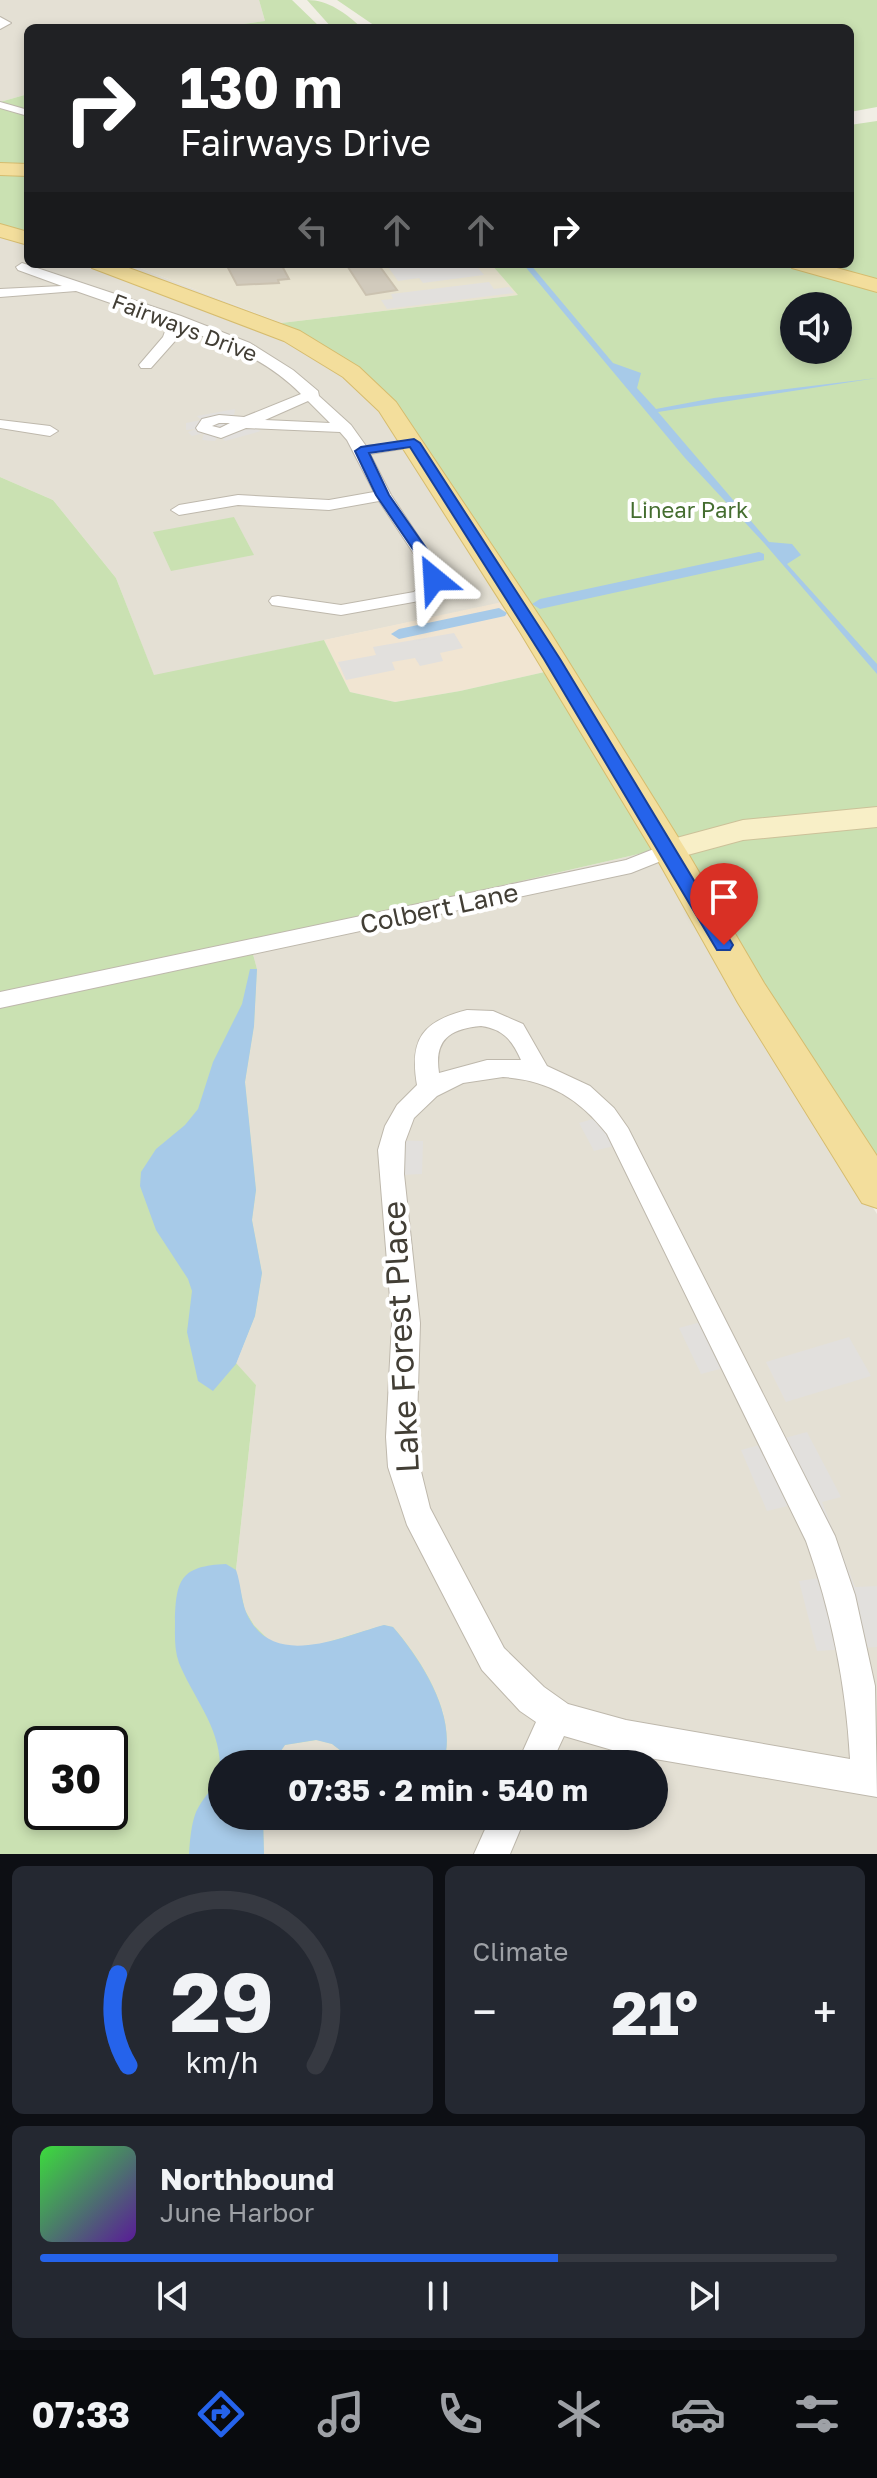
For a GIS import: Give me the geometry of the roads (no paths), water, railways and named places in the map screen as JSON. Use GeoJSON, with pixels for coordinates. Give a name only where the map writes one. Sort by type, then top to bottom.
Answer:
{"type":"FeatureCollection","features":[{"type":"Feature","properties":{"kind":"main road"},"geometry":{"type":"LineString","coordinates":[[0,169],[24,170]]}},
{"type":"Feature","properties":{"kind":"main road"},"geometry":{"type":"LineString","coordinates":[[0,230],[24,238]]}},
{"type":"Feature","properties":{"kind":"main road"},"geometry":{"type":"LineString","coordinates":[[110,268],[265,324],[315,348],[375,393],[414,443],[669,850],[751,993],[877,1191]]}},
{"type":"Feature","properties":{"kind":"main road"},"geometry":{"type":"LineString","coordinates":[[813,268],[877,286]]}},
{"type":"Feature","properties":{"kind":"street"},"geometry":{"type":"LineString","coordinates":[[0,20],[6,23],[0,26]]}},
{"type":"Feature","properties":{"kind":"street"},"geometry":{"type":"LineString","coordinates":[[0,105],[24,112]]}},
{"type":"Feature","properties":{"kind":"street"},"geometry":{"type":"LineString","coordinates":[[7,275],[24,266]]}},
{"type":"Feature","properties":{"kind":"street","name":"Fairways Drive"},"geometry":{"type":"LineString","coordinates":[[30,268],[77,288],[176,319],[260,353],[313,394],[346,428],[375,475],[383,495],[434,572],[432,585],[427,591],[405,599],[341,610],[278,601]]}},
{"type":"Feature","properties":{"kind":"street"},"geometry":{"type":"LineString","coordinates":[[0,293],[77,288]]}},
{"type":"Feature","properties":{"kind":"street"},"geometry":{"type":"LineString","coordinates":[[146,365],[170,338],[176,319]]}},
{"type":"Feature","properties":{"kind":"street"},"geometry":{"type":"LineString","coordinates":[[313,394],[244,423],[346,428]]}},
{"type":"Feature","properties":{"kind":"street"},"geometry":{"type":"LineString","coordinates":[[0,424],[50,431]]}},
{"type":"Feature","properties":{"kind":"street"},"geometry":{"type":"LineString","coordinates":[[361,451],[414,443]]}},
{"type":"Feature","properties":{"kind":"street"},"geometry":{"type":"LineString","coordinates":[[179,510],[238,500],[329,505],[383,495]]}},
{"type":"Feature","properties":{"kind":"street","name":"Colbert Lane"},"geometry":{"type":"LineString","coordinates":[[0,1000],[631,866],[669,850],[743,830],[877,817]]}},
{"type":"Feature","properties":{"kind":"street"},"geometry":{"type":"LineString","coordinates":[[430,1088],[426,1065],[428,1043],[444,1027],[468,1018],[497,1020],[517,1031],[538,1073]]}},
{"type":"Feature","properties":{"kind":"street","name":"Lake Forest Place"},"geometry":{"type":"LineString","coordinates":[[515,1069],[538,1073],[581,1090],[605,1111],[616,1128],[801,1494],[832,1568],[846,1615],[861,1686],[872,1780],[626,1737],[582,1727],[556,1716],[532,1699],[493,1659],[418,1515],[404,1473],[401,1439],[406,1315],[391,1153],[403,1116],[430,1088],[480,1070],[515,1069]]}},
{"type":"Feature","properties":{"kind":"street"},"geometry":{"type":"LineString","coordinates":[[540,1750],[556,1716]]}},
{"type":"Feature","properties":{"kind":"street"},"geometry":{"type":"LineString","coordinates":[[492,1854],[503,1830]]}},
{"type":"Feature","properties":{"kind":"water"},"geometry":{"type":"Polygon","coordinates":[[[526,268],[533,268],[613,363],[641,373],[637,388],[656,409],[714,398],[877,378],[658,412],[769,542],[792,544],[801,555],[787,564],[877,664],[877,674],[764,543],[685,458],[526,268]]]}},
{"type":"Feature","properties":{"kind":"water"},"geometry":{"type":"Polygon","coordinates":[[[250,969],[257,969],[254,1026],[245,1082],[256,1190],[252,1220],[262,1273],[255,1316],[236,1364],[213,1391],[198,1381],[187,1332],[192,1291],[188,1279],[156,1230],[140,1186],[141,1172],[156,1149],[185,1125],[198,1109],[213,1062],[242,1004],[250,969]]]}},
{"type":"Feature","properties":{"kind":"water"},"geometry":{"type":"Polygon","coordinates":[[[226,1564],[236,1570],[246,1612],[257,1630],[272,1641],[308,1645],[384,1625],[393,1627],[415,1656],[435,1691],[446,1728],[446,1750],[340,1750],[332,1744],[316,1740],[285,1745],[282,1750],[219,1750],[210,1724],[177,1658],[175,1637],[180,1585],[190,1572],[226,1564]]]}},
{"type":"Feature","properties":{"kind":"water"},"geometry":{"type":"Polygon","coordinates":[[[208,1794],[208,1830],[263,1830],[264,1854],[189,1854],[192,1827],[199,1806],[208,1794]]]}},
{"type":"Feature","properties":{"kind":"waterway"},"geometry":{"type":"LineString","coordinates":[[540,604],[759,557]]}},
{"type":"Feature","properties":{"kind":"waterway"},"geometry":{"type":"LineString","coordinates":[[399,634],[499,613]]}},
{"type":"Feature","properties":{"kind":"park label","name":"Linear Park"},"geometry":{"type":"Point","coordinates":[689,509]}}]}
